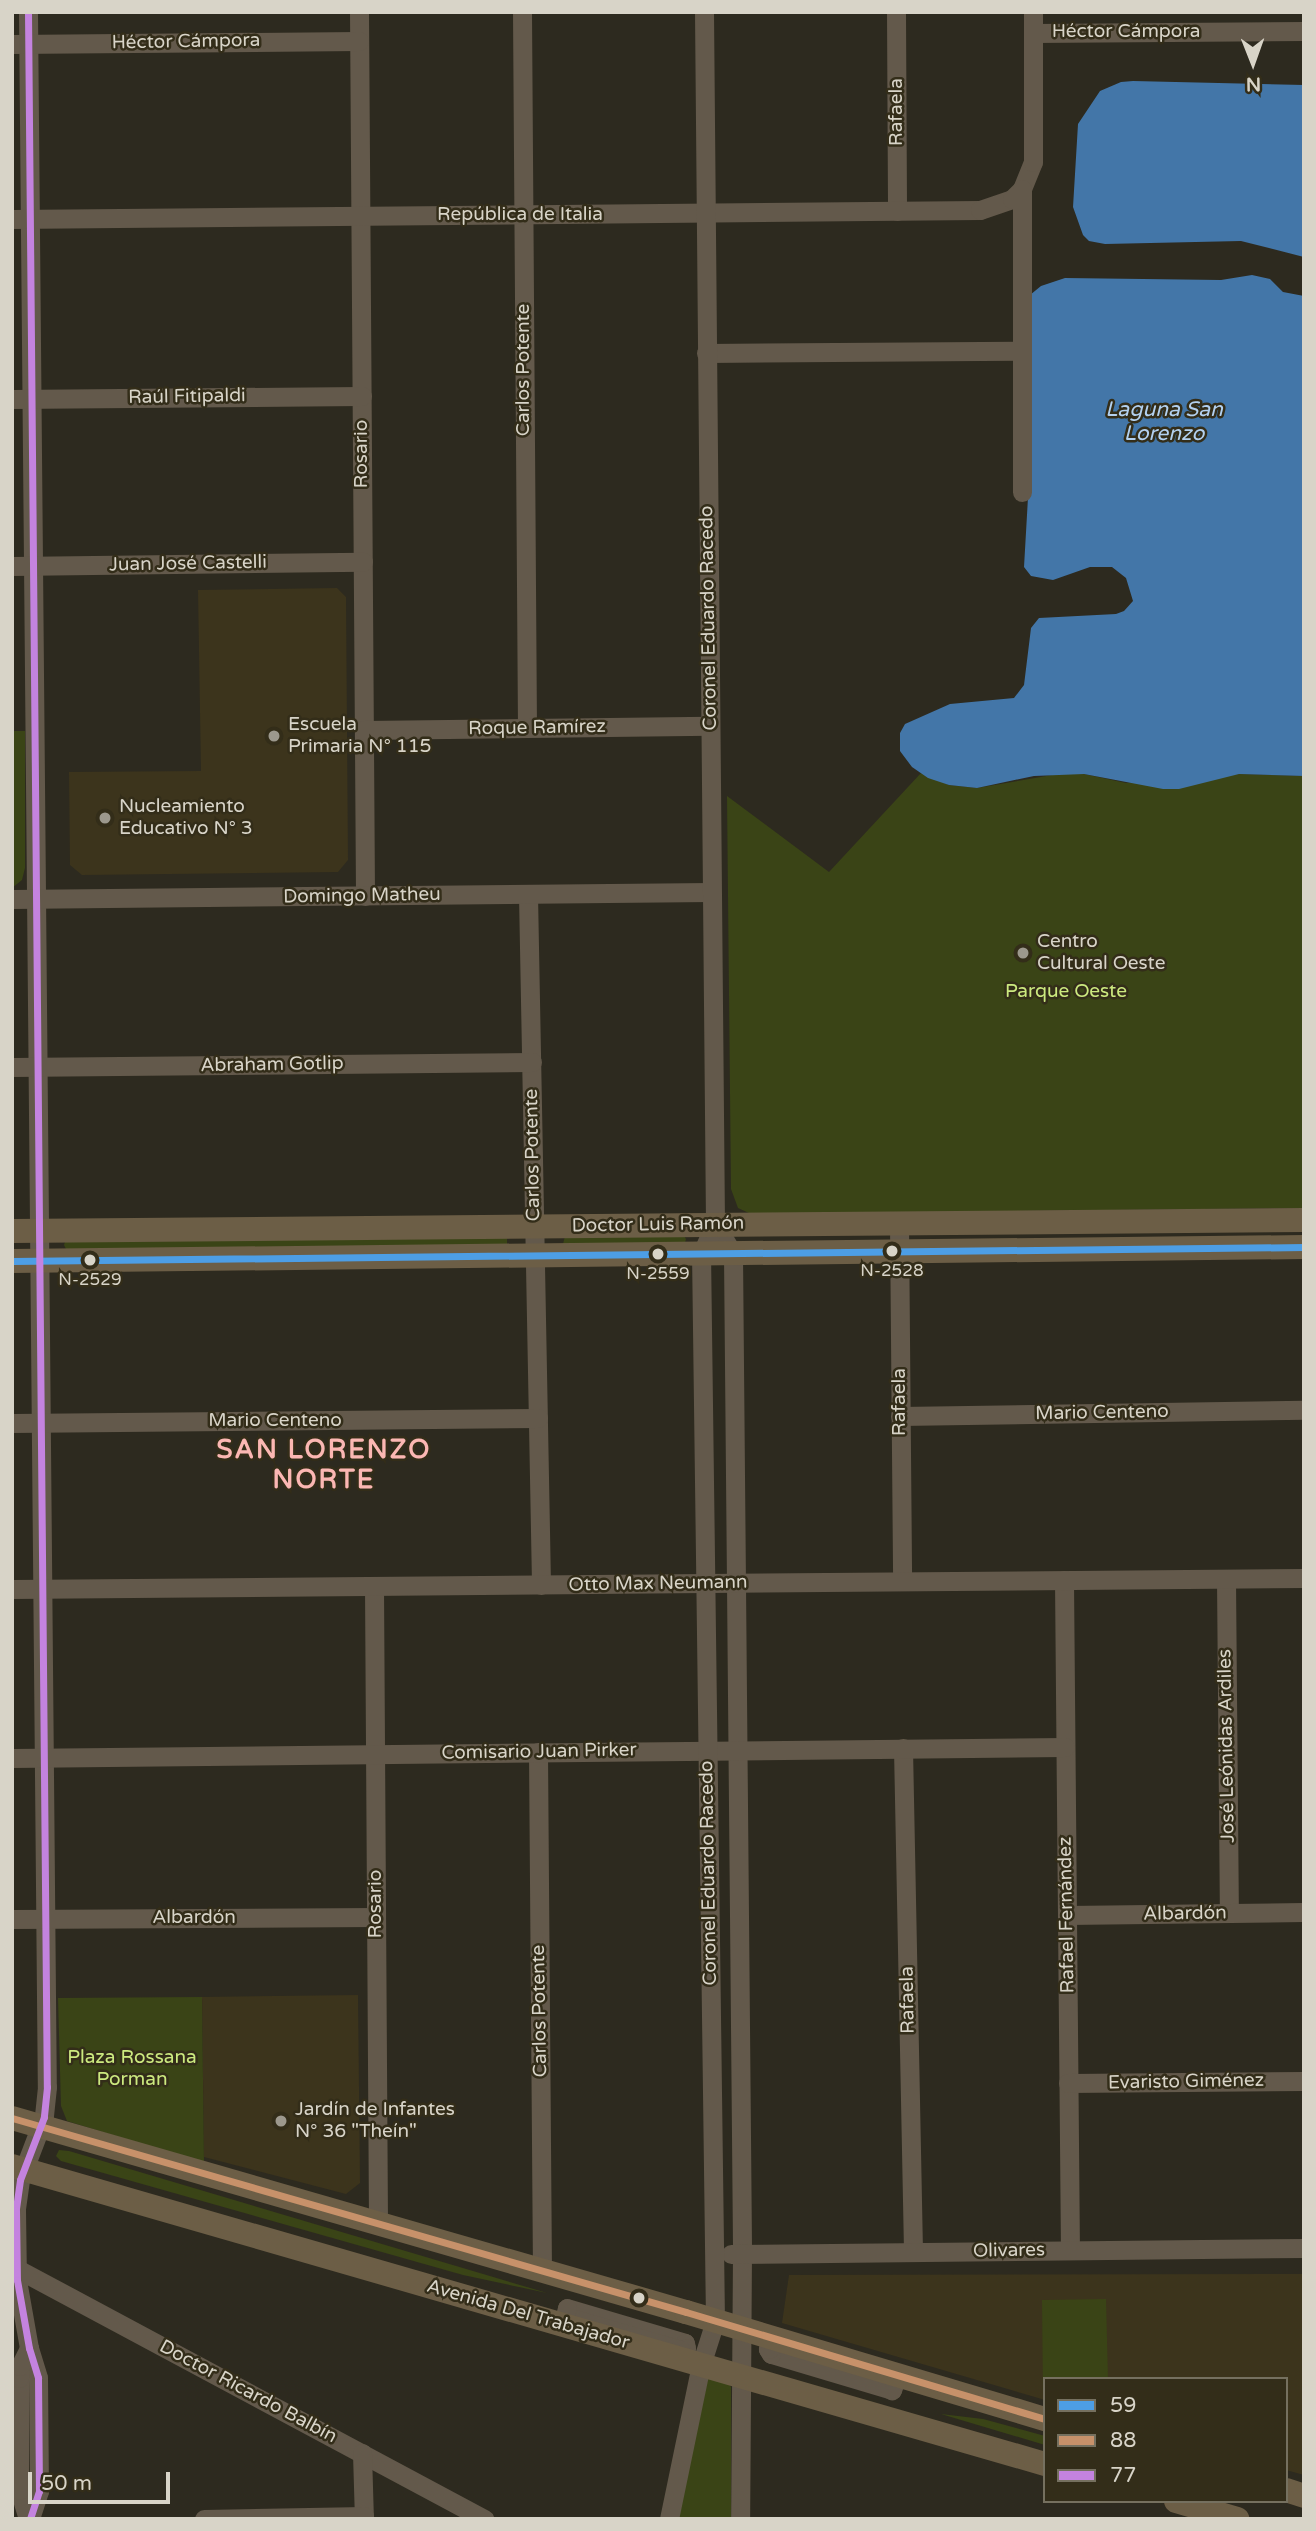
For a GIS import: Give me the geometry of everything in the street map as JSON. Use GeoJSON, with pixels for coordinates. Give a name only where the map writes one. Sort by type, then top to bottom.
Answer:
{"type":"FeatureCollection","features":[{"type":"Feature","properties":{"kind":"main road","name":"Doctor Luis Ramón"},"geometry":{"type":"LineString","coordinates":[[12,1231],[1304,1220]]}},
{"type":"Feature","properties":{"kind":"main road","name":"Doctor Luis Ramón"},"geometry":{"type":"LineString","coordinates":[[12,1261],[1304,1247]]}},
{"type":"Feature","properties":{"kind":"main road"},"geometry":{"type":"LineString","coordinates":[[12,2118],[542,2270],[1043,2418]]}},
{"type":"Feature","properties":{"kind":"main road","name":"Avenida Del Trabajador"},"geometry":{"type":"LineString","coordinates":[[18,2167],[1043,2462]]}},
{"type":"Feature","properties":{"kind":"main road"},"geometry":{"type":"LineString","coordinates":[[1183,2503],[1237,2519]]}},
{"type":"Feature","properties":{"kind":"street"},"geometry":{"type":"LineString","coordinates":[[28,12],[20,44],[22,566],[35,899],[47,2097],[42,2126],[18,2167],[14,2267],[22,2362],[19,2378],[19,2490],[29,2519]]}},
{"type":"Feature","properties":{"kind":"street","name":"Rosario"},"geometry":{"type":"LineString","coordinates":[[359,12],[365,896]]}},
{"type":"Feature","properties":{"kind":"street","name":"Carlos Potente"},"geometry":{"type":"LineString","coordinates":[[522,12],[527,728]]}},
{"type":"Feature","properties":{"kind":"street","name":"Coronel Eduardo Racedo"},"geometry":{"type":"LineString","coordinates":[[669,2519],[701,2365],[715,2321],[701,1255],[715,1224],[704,12]]}},
{"type":"Feature","properties":{"kind":"street","name":"Rafaela"},"geometry":{"type":"LineString","coordinates":[[897,12],[897,211]]}},
{"type":"Feature","properties":{"kind":"street"},"geometry":{"type":"LineString","coordinates":[[1022,492],[1022,189],[1029,175],[1034,147],[1033,12]]}},
{"type":"Feature","properties":{"kind":"street","name":"Héctor Cámpora"},"geometry":{"type":"LineString","coordinates":[[1033,33],[1304,31]]}},
{"type":"Feature","properties":{"kind":"street","name":"Héctor Cámpora"},"geometry":{"type":"LineString","coordinates":[[20,44],[359,40]]}},
{"type":"Feature","properties":{"kind":"street","name":"República de Italia"},"geometry":{"type":"LineString","coordinates":[[20,219],[980,210],[1012,199],[1022,189]]}},
{"type":"Feature","properties":{"kind":"street"},"geometry":{"type":"LineString","coordinates":[[706,353],[1022,351]]}},
{"type":"Feature","properties":{"kind":"street","name":"Raúl Fitipaldi"},"geometry":{"type":"LineString","coordinates":[[21,399],[362,396]]}},
{"type":"Feature","properties":{"kind":"street","name":"Juan José Castelli"},"geometry":{"type":"LineString","coordinates":[[22,566],[363,562]]}},
{"type":"Feature","properties":{"kind":"street","name":"Roque Ramírez"},"geometry":{"type":"LineString","coordinates":[[364,730],[710,726]]}},
{"type":"Feature","properties":{"kind":"street","name":"Domingo Matheu"},"geometry":{"type":"LineString","coordinates":[[12,899],[712,892]]}},
{"type":"Feature","properties":{"kind":"street","name":"Carlos Potente"},"geometry":{"type":"LineString","coordinates":[[528,894],[541,1585]]}},
{"type":"Feature","properties":{"kind":"street","name":"Abraham Gotlip"},"geometry":{"type":"LineString","coordinates":[[12,1068],[532,1062]]}},
{"type":"Feature","properties":{"kind":"street","name":"Rafaela"},"geometry":{"type":"LineString","coordinates":[[899,1223],[902,1581]]}},
{"type":"Feature","properties":{"kind":"street"},"geometry":{"type":"LineString","coordinates":[[715,1224],[733,1254]]}},
{"type":"Feature","properties":{"kind":"street","name":"Coronel Eduardo Racedo"},"geometry":{"type":"LineString","coordinates":[[733,1254],[743,2329],[740,2519]]}},
{"type":"Feature","properties":{"kind":"street","name":"Mario Centeno"},"geometry":{"type":"LineString","coordinates":[[900,1416],[1304,1410]]}},
{"type":"Feature","properties":{"kind":"street","name":"Mario Centeno"},"geometry":{"type":"LineString","coordinates":[[12,1423],[538,1418]]}},
{"type":"Feature","properties":{"kind":"street","name":"José Leónidas Ardiles"},"geometry":{"type":"LineString","coordinates":[[1226,1578],[1229,1913]]}},
{"type":"Feature","properties":{"kind":"street","name":"Otto Max Neumann"},"geometry":{"type":"LineString","coordinates":[[12,1589],[1304,1578]]}},
{"type":"Feature","properties":{"kind":"street","name":"Rafael Fernández"},"geometry":{"type":"LineString","coordinates":[[1064,1580],[1070,2250]]}},
{"type":"Feature","properties":{"kind":"street","name":"Rosario"},"geometry":{"type":"LineString","coordinates":[[374,1586],[378,2223]]}},
{"type":"Feature","properties":{"kind":"street","name":"Comisario Juan Pirker"},"geometry":{"type":"LineString","coordinates":[[12,1758],[1065,1746]]}},
{"type":"Feature","properties":{"kind":"street","name":"Rafaela"},"geometry":{"type":"LineString","coordinates":[[903,1748],[913,2252]]}},
{"type":"Feature","properties":{"kind":"street","name":"Carlos Potente"},"geometry":{"type":"LineString","coordinates":[[538,1752],[542,2270]]}},
{"type":"Feature","properties":{"kind":"street","name":"Albardón"},"geometry":{"type":"LineString","coordinates":[[1067,1915],[1304,1912]]}},
{"type":"Feature","properties":{"kind":"street","name":"Albardón"},"geometry":{"type":"LineString","coordinates":[[12,1919],[376,1917]]}},
{"type":"Feature","properties":{"kind":"street","name":"Evaristo Giménez"},"geometry":{"type":"LineString","coordinates":[[1068,2083],[1304,2081]]}},
{"type":"Feature","properties":{"kind":"street","name":"Olivares"},"geometry":{"type":"LineString","coordinates":[[715,2254],[1304,2248]]}},
{"type":"Feature","properties":{"kind":"street","name":"Doctor Ricardo Balbín"},"geometry":{"type":"LineString","coordinates":[[14,2267],[484,2519]]}},
{"type":"Feature","properties":{"kind":"street"},"geometry":{"type":"LineString","coordinates":[[567,2308],[685,2343],[686,2348],[681,2350],[635,2337],[565,2316],[567,2308]]}},
{"type":"Feature","properties":{"kind":"street"},"geometry":{"type":"LineString","coordinates":[[773,2346],[895,2382],[892,2390],[771,2354],[768,2349],[773,2346]]}},
{"type":"Feature","properties":{"kind":"street"},"geometry":{"type":"LineString","coordinates":[[204,2519],[364,2518],[362,2453]]}},
{"type":"Feature","properties":{"kind":"shaded area","name":"Escuela Primaria N° 115"},"geometry":{"type":"Polygon","coordinates":[[[337,588],[346,597],[348,860],[338,872],[82,875],[70,865],[69,772],[201,771],[198,590],[337,588]]]}},
{"type":"Feature","properties":{"kind":"shaded area","name":"Jardín de Infantes N° 36 \"Theín\""},"geometry":{"type":"Polygon","coordinates":[[[358,1995],[360,2183],[346,2194],[204,2157],[202,1997],[358,1995]]]}},
{"type":"Feature","properties":{"kind":"shaded area"},"geometry":{"type":"Polygon","coordinates":[[[1304,2274],[1304,2475],[1288,2471],[1288,2377],[1043,2377],[1043,2399],[782,2323],[789,2275],[1304,2274]]]}},
{"type":"Feature","properties":{"kind":"green space"},"geometry":{"type":"Polygon","coordinates":[[[12,731],[25,731],[25,868],[22,880],[12,888],[12,731]]]}},
{"type":"Feature","properties":{"kind":"green space","name":"Parque Oeste"},"geometry":{"type":"Polygon","coordinates":[[[921,773],[949,785],[977,788],[1058,774],[1084,774],[1126,783],[1239,774],[1304,776],[1304,1208],[751,1214],[738,1208],[731,1189],[727,796],[829,872],[921,773]]]}},
{"type":"Feature","properties":{"kind":"green space"},"geometry":{"type":"Polygon","coordinates":[[[565,1236],[684,1236],[686,1239],[685,1243],[563,1244],[565,1236]]]}},
{"type":"Feature","properties":{"kind":"green space"},"geometry":{"type":"Polygon","coordinates":[[[507,1238],[507,1245],[66,1249],[64,1245],[65,1242],[507,1238]]]}},
{"type":"Feature","properties":{"kind":"green space","name":"Plaza Rossana Porman"},"geometry":{"type":"Polygon","coordinates":[[[202,1997],[204,2163],[67,2121],[61,2106],[58,1998],[202,1997]]]}},
{"type":"Feature","properties":{"kind":"green space"},"geometry":{"type":"Polygon","coordinates":[[[59,2150],[547,2293],[463,2275],[61,2161],[56,2156],[59,2150]]]}},
{"type":"Feature","properties":{"kind":"green space"},"geometry":{"type":"Polygon","coordinates":[[[1106,2299],[1108,2377],[1043,2377],[1043,2394],[1042,2300],[1106,2299]]]}},
{"type":"Feature","properties":{"kind":"green space"},"geometry":{"type":"Polygon","coordinates":[[[708,2378],[729,2383],[731,2387],[731,2519],[678,2519],[708,2378]]]}},
{"type":"Feature","properties":{"kind":"green space"},"geometry":{"type":"Polygon","coordinates":[[[941,2414],[983,2419],[1043,2435],[1043,2444],[941,2414]]]}},
{"type":"Feature","properties":{"kind":"water"},"geometry":{"type":"Polygon","coordinates":[[[1121,82],[1304,85],[1304,257],[1241,241],[1105,244],[1089,241],[1083,235],[1073,207],[1078,124],[1100,91],[1121,82]]]}},
{"type":"Feature","properties":{"kind":"water","name":"Laguna San Lorenzo"},"geometry":{"type":"Polygon","coordinates":[[[1252,275],[1270,279],[1283,292],[1304,296],[1304,776],[1239,774],[1179,789],[1163,789],[1084,774],[1034,776],[977,788],[949,785],[928,778],[912,767],[900,751],[900,733],[905,724],[950,704],[1014,698],[1024,685],[1031,628],[1039,618],[1116,614],[1124,611],[1133,601],[1126,578],[1112,567],[1090,567],[1053,580],[1031,576],[1024,567],[1029,480],[1030,295],[1041,286],[1065,278],[1221,280],[1252,275]]]}},
{"type":"Feature","properties":{"kind":"transit line","name":"77"},"geometry":{"type":"LineString","coordinates":[[28,12],[47,2087],[44,2117],[20,2180],[16,2210],[17,2280],[29,2348],[38,2378],[39,2491],[30,2519]]}},
{"type":"Feature","properties":{"kind":"transit line","name":"59"},"geometry":{"type":"LineString","coordinates":[[12,1261],[1304,1247]]}},
{"type":"Feature","properties":{"kind":"transit line","name":"88"},"geometry":{"type":"LineString","coordinates":[[12,2118],[686,2312],[1043,2418]]}},
{"type":"Feature","properties":{"kind":"place","name":"Escuela Primaria N° 115"},"geometry":{"type":"Point","coordinates":[274,736]}},
{"type":"Feature","properties":{"kind":"place","name":"Nucleamiento Educativo N° 3"},"geometry":{"type":"Point","coordinates":[105,818]}},
{"type":"Feature","properties":{"kind":"place","name":"Centro Cultural Oeste"},"geometry":{"type":"Point","coordinates":[1023,953]}},
{"type":"Feature","properties":{"kind":"place","name":"N-2528"},"geometry":{"type":"Point","coordinates":[892,1251]}},
{"type":"Feature","properties":{"kind":"place","name":"N-2559"},"geometry":{"type":"Point","coordinates":[658,1254]}},
{"type":"Feature","properties":{"kind":"place","name":"N-2529"},"geometry":{"type":"Point","coordinates":[90,1260]}},
{"type":"Feature","properties":{"kind":"place","name":"Jardín de Infantes N° 36 \"Theín\""},"geometry":{"type":"Point","coordinates":[281,2121]}},
{"type":"Feature","properties":{"kind":"district","name":"SAN LORENZO NORTE"},"geometry":{"type":"Point","coordinates":[324,1465]}}]}
